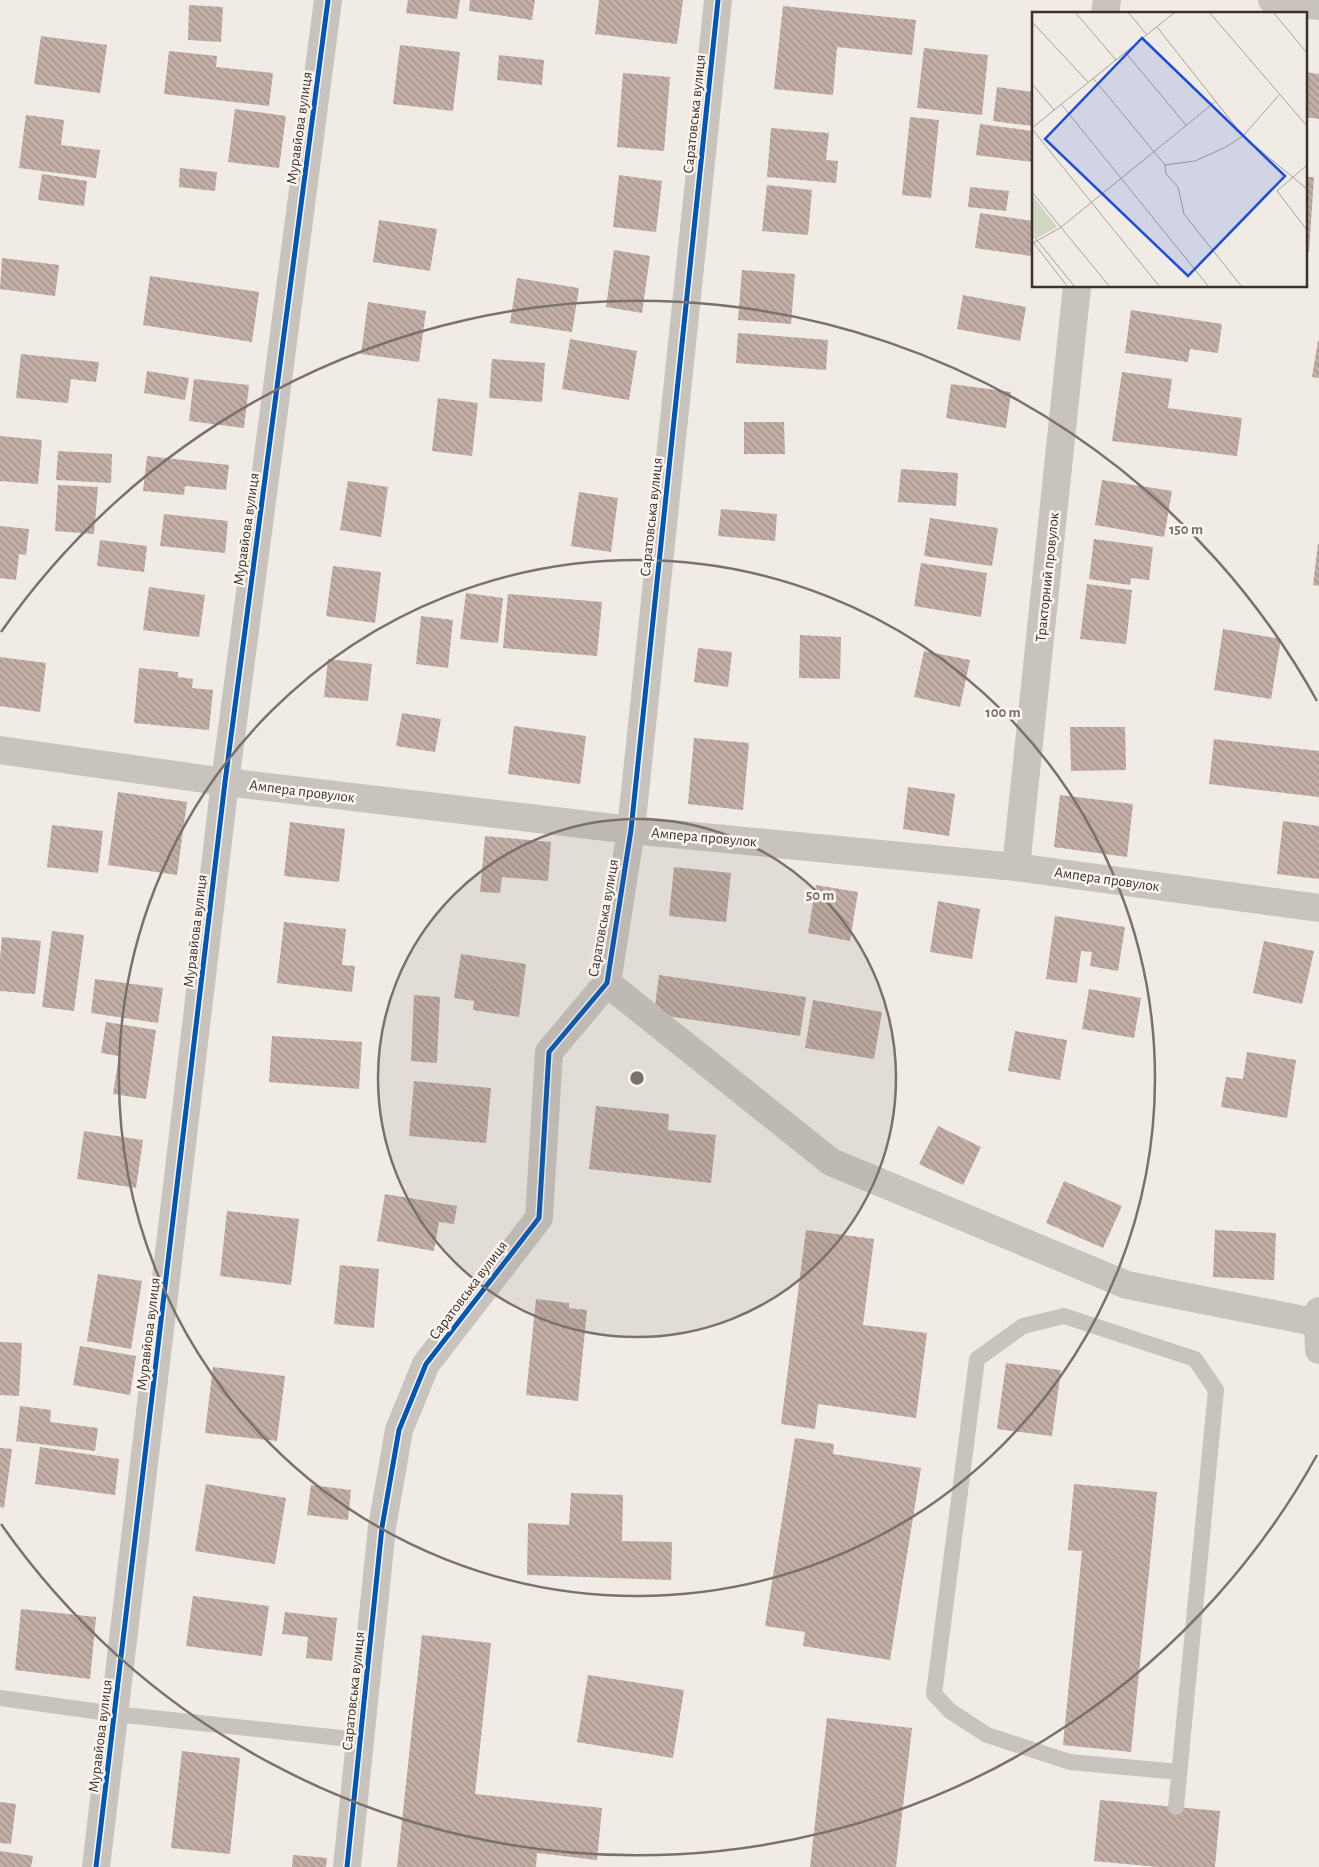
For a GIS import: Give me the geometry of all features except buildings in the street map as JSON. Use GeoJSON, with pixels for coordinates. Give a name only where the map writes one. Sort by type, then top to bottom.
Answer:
{"type":"FeatureCollection","features":[{"type":"Feature","properties":{"kind":"street","name":"Муравйова вулиця"},"geometry":{"type":"LineString","coordinates":[[96,1867],[225,782],[328,0]]}},
{"type":"Feature","properties":{"kind":"street","name":"Саратовська вулиця"},"geometry":{"type":"LineString","coordinates":[[347,1867],[382,1527],[399,1430],[426,1364],[539,1218],[549,1052],[607,983],[631,830],[718,0]]}},
{"type":"Feature","properties":{"kind":"street"},"geometry":{"type":"LineString","coordinates":[[1272,0],[1319,6]]}},
{"type":"Feature","properties":{"kind":"street","name":"Тракторний провулок"},"geometry":{"type":"LineString","coordinates":[[1016,867],[1077,288]]}},
{"type":"Feature","properties":{"kind":"street","name":"Ампера провулок"},"geometry":{"type":"LineString","coordinates":[[0,750],[225,782],[631,830],[1016,867],[1319,908]]}},
{"type":"Feature","properties":{"kind":"street"},"geometry":{"type":"LineString","coordinates":[[607,983],[831,1162],[1127,1285],[1319,1319],[1319,1350]]}},
{"type":"Feature","properties":{"kind":"lane"},"geometry":{"type":"LineString","coordinates":[[1176,1807],[1216,1390],[1195,1358],[1064,1316],[1023,1326],[977,1359],[934,1694],[950,1711],[987,1734],[1070,1762],[1179,1772]]}},
{"type":"Feature","properties":{"kind":"lane"},"geometry":{"type":"LineString","coordinates":[[0,1698],[115,1714],[360,1740]]}},
{"type":"Feature","properties":{"kind":"cycle path"},"geometry":{"type":"LineString","coordinates":[[96,1867],[225,782],[328,0]]}},
{"type":"Feature","properties":{"kind":"cycle path"},"geometry":{"type":"LineString","coordinates":[[347,1867],[382,1527],[399,1430],[426,1364],[539,1218],[549,1052],[607,983],[631,830],[718,0]]}}]}
